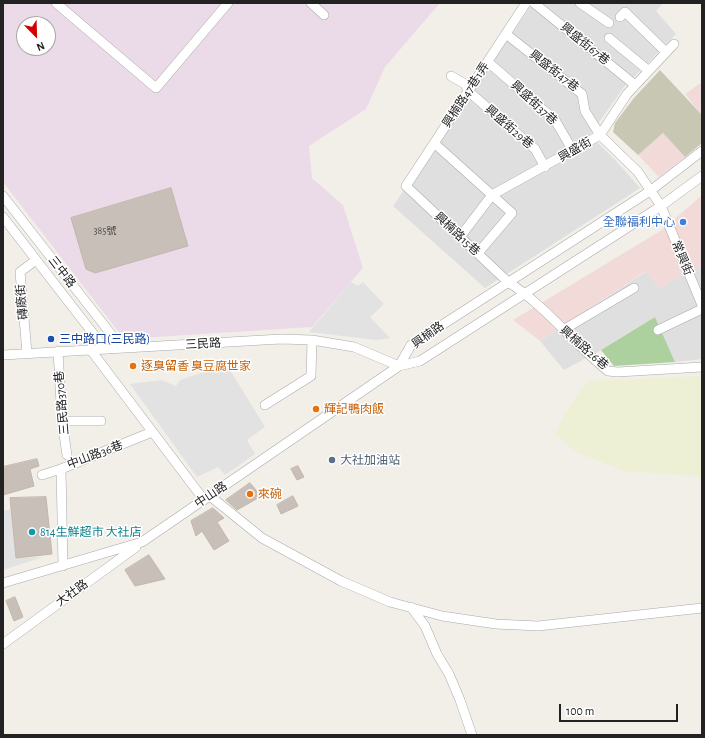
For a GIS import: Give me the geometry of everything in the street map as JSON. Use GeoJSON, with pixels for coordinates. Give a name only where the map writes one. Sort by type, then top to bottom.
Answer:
{"type":"FeatureCollection","features":[{"type":"Feature","properties":{"kind":"street"},"geometry":{"type":"LineString","coordinates":[[56,3],[156,88],[228,3]]}},
{"type":"Feature","properties":{"kind":"street"},"geometry":{"type":"LineString","coordinates":[[310,3],[324,16]]}},
{"type":"Feature","properties":{"kind":"street","name":"興楠路47巷1弄"},"geometry":{"type":"LineString","coordinates":[[406,186],[526,3]]}},
{"type":"Feature","properties":{"kind":"street","name":"興盛街67巷"},"geometry":{"type":"LineString","coordinates":[[534,3],[635,85]]}},
{"type":"Feature","properties":{"kind":"street"},"geometry":{"type":"LineString","coordinates":[[580,3],[609,24]]}},
{"type":"Feature","properties":{"kind":"street"},"geometry":{"type":"LineString","coordinates":[[620,17],[625,12],[666,52]]}},
{"type":"Feature","properties":{"kind":"street","name":"興盛街47巷"},"geometry":{"type":"LineString","coordinates":[[506,34],[582,94],[585,112],[600,135],[638,172],[650,191]]}},
{"type":"Feature","properties":{"kind":"street"},"geometry":{"type":"LineString","coordinates":[[609,38],[649,71]]}},
{"type":"Feature","properties":{"kind":"street","name":"興盛街"},"geometry":{"type":"LineString","coordinates":[[460,237],[492,196],[600,135],[627,94],[674,44]]}},
{"type":"Feature","properties":{"kind":"street","name":"興盛街37巷"},"geometry":{"type":"LineString","coordinates":[[488,62],[555,120],[574,151]]}},
{"type":"Feature","properties":{"kind":"street","name":"興盛街29巷"},"geometry":{"type":"LineString","coordinates":[[451,76],[465,84],[468,92],[535,149],[545,167]]}},
{"type":"Feature","properties":{"kind":"street"},"geometry":{"type":"LineString","coordinates":[[434,143],[512,213],[478,253]]}},
{"type":"Feature","properties":{"kind":"street","name":"興楠路"},"geometry":{"type":"LineString","coordinates":[[399,366],[411,345],[650,191],[702,151]]}},
{"type":"Feature","properties":{"kind":"street","name":"興楠路"},"geometry":{"type":"LineString","coordinates":[[399,366],[420,361],[660,206],[702,176]]}},
{"type":"Feature","properties":{"kind":"street","name":"興楠路15巷"},"geometry":{"type":"LineString","coordinates":[[406,186],[508,282],[526,293]]}},
{"type":"Feature","properties":{"kind":"street","name":"常興街"},"geometry":{"type":"LineString","coordinates":[[650,191],[660,206],[702,305]]}},
{"type":"Feature","properties":{"kind":"street","name":"三中路"},"geometry":{"type":"LineString","coordinates":[[3,196],[122,348]]}},
{"type":"Feature","properties":{"kind":"street"},"geometry":{"type":"LineString","coordinates":[[3,217],[104,349]]}},
{"type":"Feature","properties":{"kind":"street","name":"磚廠街"},"geometry":{"type":"LineString","coordinates":[[27,353],[20,272],[36,260]]}},
{"type":"Feature","properties":{"kind":"street"},"geometry":{"type":"LineString","coordinates":[[563,330],[634,288]]}},
{"type":"Feature","properties":{"kind":"street","name":"興楠路26巷"},"geometry":{"type":"LineString","coordinates":[[526,293],[563,330],[608,371],[618,372],[702,367]]}},
{"type":"Feature","properties":{"kind":"street"},"geometry":{"type":"LineString","coordinates":[[658,330],[702,309]]}},
{"type":"Feature","properties":{"kind":"street","name":"三民路"},"geometry":{"type":"LineString","coordinates":[[3,355],[281,339],[312,340],[354,347],[399,366]]}},
{"type":"Feature","properties":{"kind":"street"},"geometry":{"type":"LineString","coordinates":[[265,405],[311,376],[312,340]]}},
{"type":"Feature","properties":{"kind":"street"},"geometry":{"type":"LineString","coordinates":[[90,349],[152,432],[207,498],[268,542],[366,593],[390,602],[442,616],[496,624],[538,626],[702,608]]}},
{"type":"Feature","properties":{"kind":"street","name":"三民路370巷"},"geometry":{"type":"LineString","coordinates":[[58,351],[62,421],[67,455]]}},
{"type":"Feature","properties":{"kind":"street","name":"中山路"},"geometry":{"type":"LineString","coordinates":[[3,583],[142,542],[399,366]]}},
{"type":"Feature","properties":{"kind":"street"},"geometry":{"type":"LineString","coordinates":[[62,421],[101,421]]}},
{"type":"Feature","properties":{"kind":"street","name":"中山路36巷"},"geometry":{"type":"LineString","coordinates":[[62,566],[61,469],[152,432]]}},
{"type":"Feature","properties":{"kind":"street"},"geometry":{"type":"LineString","coordinates":[[42,475],[61,469]]}},
{"type":"Feature","properties":{"kind":"street","name":"大社路"},"geometry":{"type":"LineString","coordinates":[[3,644],[142,542]]}},
{"type":"Feature","properties":{"kind":"street"},"geometry":{"type":"LineString","coordinates":[[410,607],[425,626],[437,654],[449,674],[472,735]]}},
{"type":"Feature","properties":{"kind":"shaded area"},"geometry":{"type":"Polygon","coordinates":[[[3,3],[440,3],[385,67],[366,109],[309,146],[312,178],[343,205],[363,268],[312,327],[124,339],[3,182],[3,3]]]}},
{"type":"Feature","properties":{"kind":"shaded area"},"geometry":{"type":"Polygon","coordinates":[[[533,3],[663,3],[656,11],[676,34],[624,87],[590,135],[640,188],[485,288],[393,206],[533,3]]]}},
{"type":"Feature","properties":{"kind":"shaded area"},"geometry":{"type":"Polygon","coordinates":[[[660,70],[702,115],[702,143],[685,157],[663,133],[638,155],[613,132],[615,123],[634,98],[660,70]]]}},
{"type":"Feature","properties":{"kind":"shaded area"},"geometry":{"type":"Polygon","coordinates":[[[702,82],[702,115],[685,94],[702,82]]]}},
{"type":"Feature","properties":{"kind":"shaded area"},"geometry":{"type":"Polygon","coordinates":[[[663,133],[685,157],[659,177],[638,155],[663,133]]]}},
{"type":"Feature","properties":{"kind":"shaded area"},"geometry":{"type":"Polygon","coordinates":[[[702,195],[702,267],[680,276],[660,289],[646,271],[540,341],[513,320],[662,230],[702,195]]]}},
{"type":"Feature","properties":{"kind":"shaded area"},"geometry":{"type":"Polygon","coordinates":[[[702,267],[702,359],[675,362],[655,317],[601,350],[564,370],[540,341],[647,271],[660,289],[680,276],[702,267]]]}},
{"type":"Feature","properties":{"kind":"shaded area"},"geometry":{"type":"Polygon","coordinates":[[[351,282],[358,286],[363,282],[384,304],[370,317],[390,338],[376,340],[309,332],[351,282]]]}},
{"type":"Feature","properties":{"kind":"shaded area"},"geometry":{"type":"Polygon","coordinates":[[[227,365],[265,427],[247,440],[255,454],[225,475],[218,467],[197,477],[130,384],[161,380],[176,386],[180,380],[227,365]]]}},
{"type":"Feature","properties":{"kind":"shaded area"},"geometry":{"type":"Polygon","coordinates":[[[702,376],[702,477],[624,471],[576,452],[555,434],[564,415],[587,381],[702,376]]]}},
{"type":"Feature","properties":{"kind":"shaded area"},"geometry":{"type":"Polygon","coordinates":[[[11,509],[16,558],[43,557],[3,570],[3,511],[11,509]]]}},
{"type":"Feature","properties":{"kind":"green space"},"geometry":{"type":"Polygon","coordinates":[[[655,317],[675,362],[614,366],[601,350],[655,317]]]}},
{"type":"Feature","properties":{"kind":"building"},"geometry":{"type":"Polygon","coordinates":[[[171,188],[188,246],[95,273],[86,269],[71,218],[171,188]]]}},
{"type":"Feature","properties":{"kind":"building"},"geometry":{"type":"Polygon","coordinates":[[[37,459],[39,466],[30,469],[34,486],[3,495],[3,467],[37,459]]]}},
{"type":"Feature","properties":{"kind":"building"},"geometry":{"type":"Polygon","coordinates":[[[298,466],[304,477],[297,480],[291,469],[298,466]]]}},
{"type":"Feature","properties":{"kind":"building"},"geometry":{"type":"Polygon","coordinates":[[[250,483],[256,490],[258,498],[237,510],[226,500],[250,483]]]}},
{"type":"Feature","properties":{"kind":"building"},"geometry":{"type":"Polygon","coordinates":[[[293,496],[298,506],[281,514],[277,505],[293,496]]]}},
{"type":"Feature","properties":{"kind":"building","name":"814生鮮超市 大社店"},"geometry":{"type":"Polygon","coordinates":[[[46,497],[52,554],[16,558],[10,498],[46,497]]]}},
{"type":"Feature","properties":{"kind":"building"},"geometry":{"type":"Polygon","coordinates":[[[213,508],[224,518],[217,522],[229,541],[214,550],[202,531],[196,536],[191,521],[213,508]]]}},
{"type":"Feature","properties":{"kind":"building"},"geometry":{"type":"Polygon","coordinates":[[[149,555],[165,579],[135,586],[125,570],[149,555]]]}},
{"type":"Feature","properties":{"kind":"building"},"geometry":{"type":"Polygon","coordinates":[[[15,597],[23,617],[14,621],[6,601],[15,597]]]}},
{"type":"Feature","properties":{"kind":"place","name":"全聯福利中心"},"geometry":{"type":"Point","coordinates":[683,222]}},
{"type":"Feature","properties":{"kind":"place","name":"三中路口(三民路)"},"geometry":{"type":"Point","coordinates":[51,339]}},
{"type":"Feature","properties":{"kind":"place","name":"逐臭留香 臭豆腐世家"},"geometry":{"type":"Point","coordinates":[133,366]}},
{"type":"Feature","properties":{"kind":"place","name":"輝記鴨肉飯"},"geometry":{"type":"Point","coordinates":[316,409]}},
{"type":"Feature","properties":{"kind":"place","name":"大社加油站"},"geometry":{"type":"Point","coordinates":[332,460]}},
{"type":"Feature","properties":{"kind":"place","name":"來碗"},"geometry":{"type":"Point","coordinates":[250,494]}},
{"type":"Feature","properties":{"kind":"place","name":"814生鮮超市 大社店"},"geometry":{"type":"Point","coordinates":[32,532]}}]}
